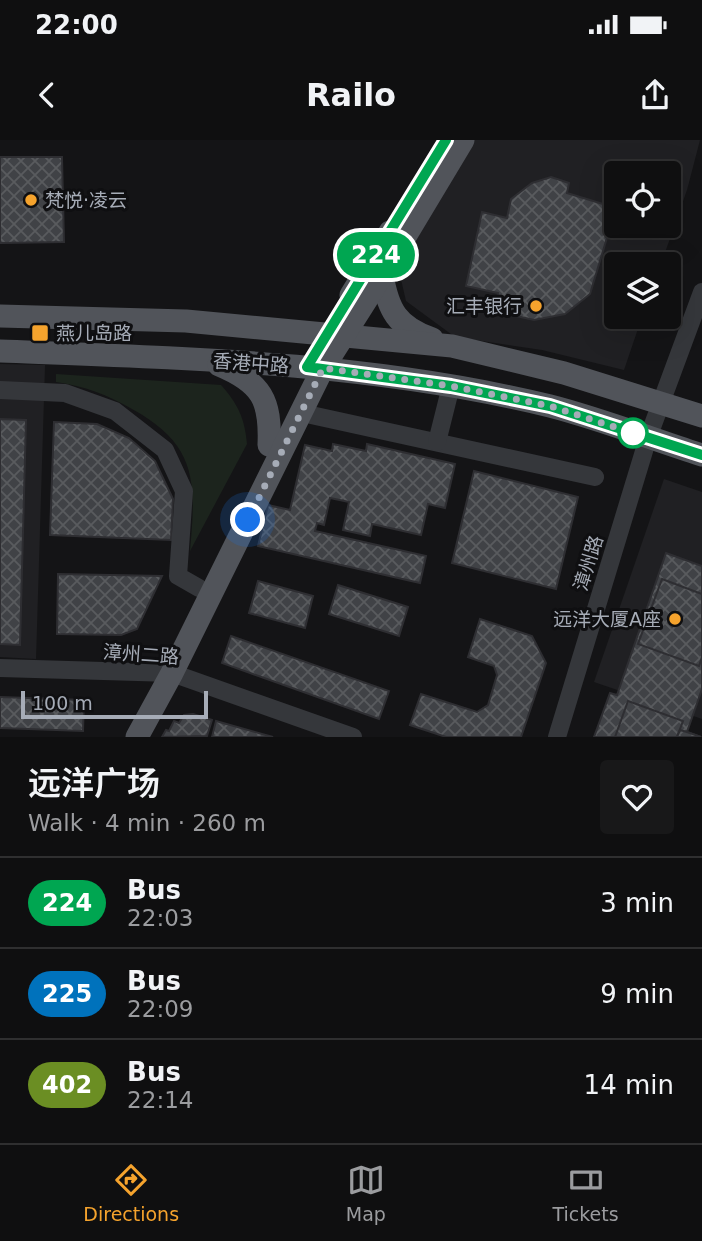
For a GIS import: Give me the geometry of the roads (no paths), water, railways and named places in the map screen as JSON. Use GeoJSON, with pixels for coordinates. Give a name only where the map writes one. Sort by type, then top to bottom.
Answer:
{"type":"FeatureCollection","features":[{"type":"Feature","properties":{"kind":"main road"},"geometry":{"type":"LineString","coordinates":[[137,737],[199,588],[269,445],[447,140]]}},
{"type":"Feature","properties":{"kind":"main road"},"geometry":{"type":"LineString","coordinates":[[334,335],[382,275],[463,140]]}},
{"type":"Feature","properties":{"kind":"main road"},"geometry":{"type":"LineString","coordinates":[[382,275],[386,298],[396,318],[415,334],[452,346]]}},
{"type":"Feature","properties":{"kind":"main road","name":"香港中路"},"geometry":{"type":"LineString","coordinates":[[0,316],[186,321],[452,346],[565,373],[702,416]]}},
{"type":"Feature","properties":{"kind":"main road","name":"香港中路"},"geometry":{"type":"LineString","coordinates":[[0,351],[206,360],[315,368],[451,386],[550,406],[702,455]]}},
{"type":"Feature","properties":{"kind":"main road"},"geometry":{"type":"LineString","coordinates":[[206,360],[239,373],[255,387],[267,406],[269,445]]}},
{"type":"Feature","properties":{"kind":"main road"},"geometry":{"type":"LineString","coordinates":[[122,737],[165,673],[302,413],[315,368]]}},
{"type":"Feature","properties":{"kind":"street","name":"漳州路"},"geometry":{"type":"LineString","coordinates":[[557,737],[648,438],[702,292]]}},
{"type":"Feature","properties":{"kind":"street"},"geometry":{"type":"LineString","coordinates":[[437,442],[451,386]]}},
{"type":"Feature","properties":{"kind":"street"},"geometry":{"type":"LineString","coordinates":[[0,390],[65,393],[115,411],[165,450],[184,491],[178,576],[199,588]]}},
{"type":"Feature","properties":{"kind":"street"},"geometry":{"type":"LineString","coordinates":[[302,413],[596,477]]}},
{"type":"Feature","properties":{"kind":"street","name":"漳州二路"},"geometry":{"type":"LineString","coordinates":[[0,668],[165,673],[353,737]]}},
{"type":"Feature","properties":{"kind":"place","name":"梵悦·凌云"},"geometry":{"type":"Point","coordinates":[31,200]}},
{"type":"Feature","properties":{"kind":"place","name":"汇丰银行"},"geometry":{"type":"Point","coordinates":[536,306]}},
{"type":"Feature","properties":{"kind":"place","name":"燕儿岛路"},"geometry":{"type":"Point","coordinates":[40,333]}},
{"type":"Feature","properties":{"kind":"place","name":"远洋大厦A座"},"geometry":{"type":"Point","coordinates":[675,619]}}]}
